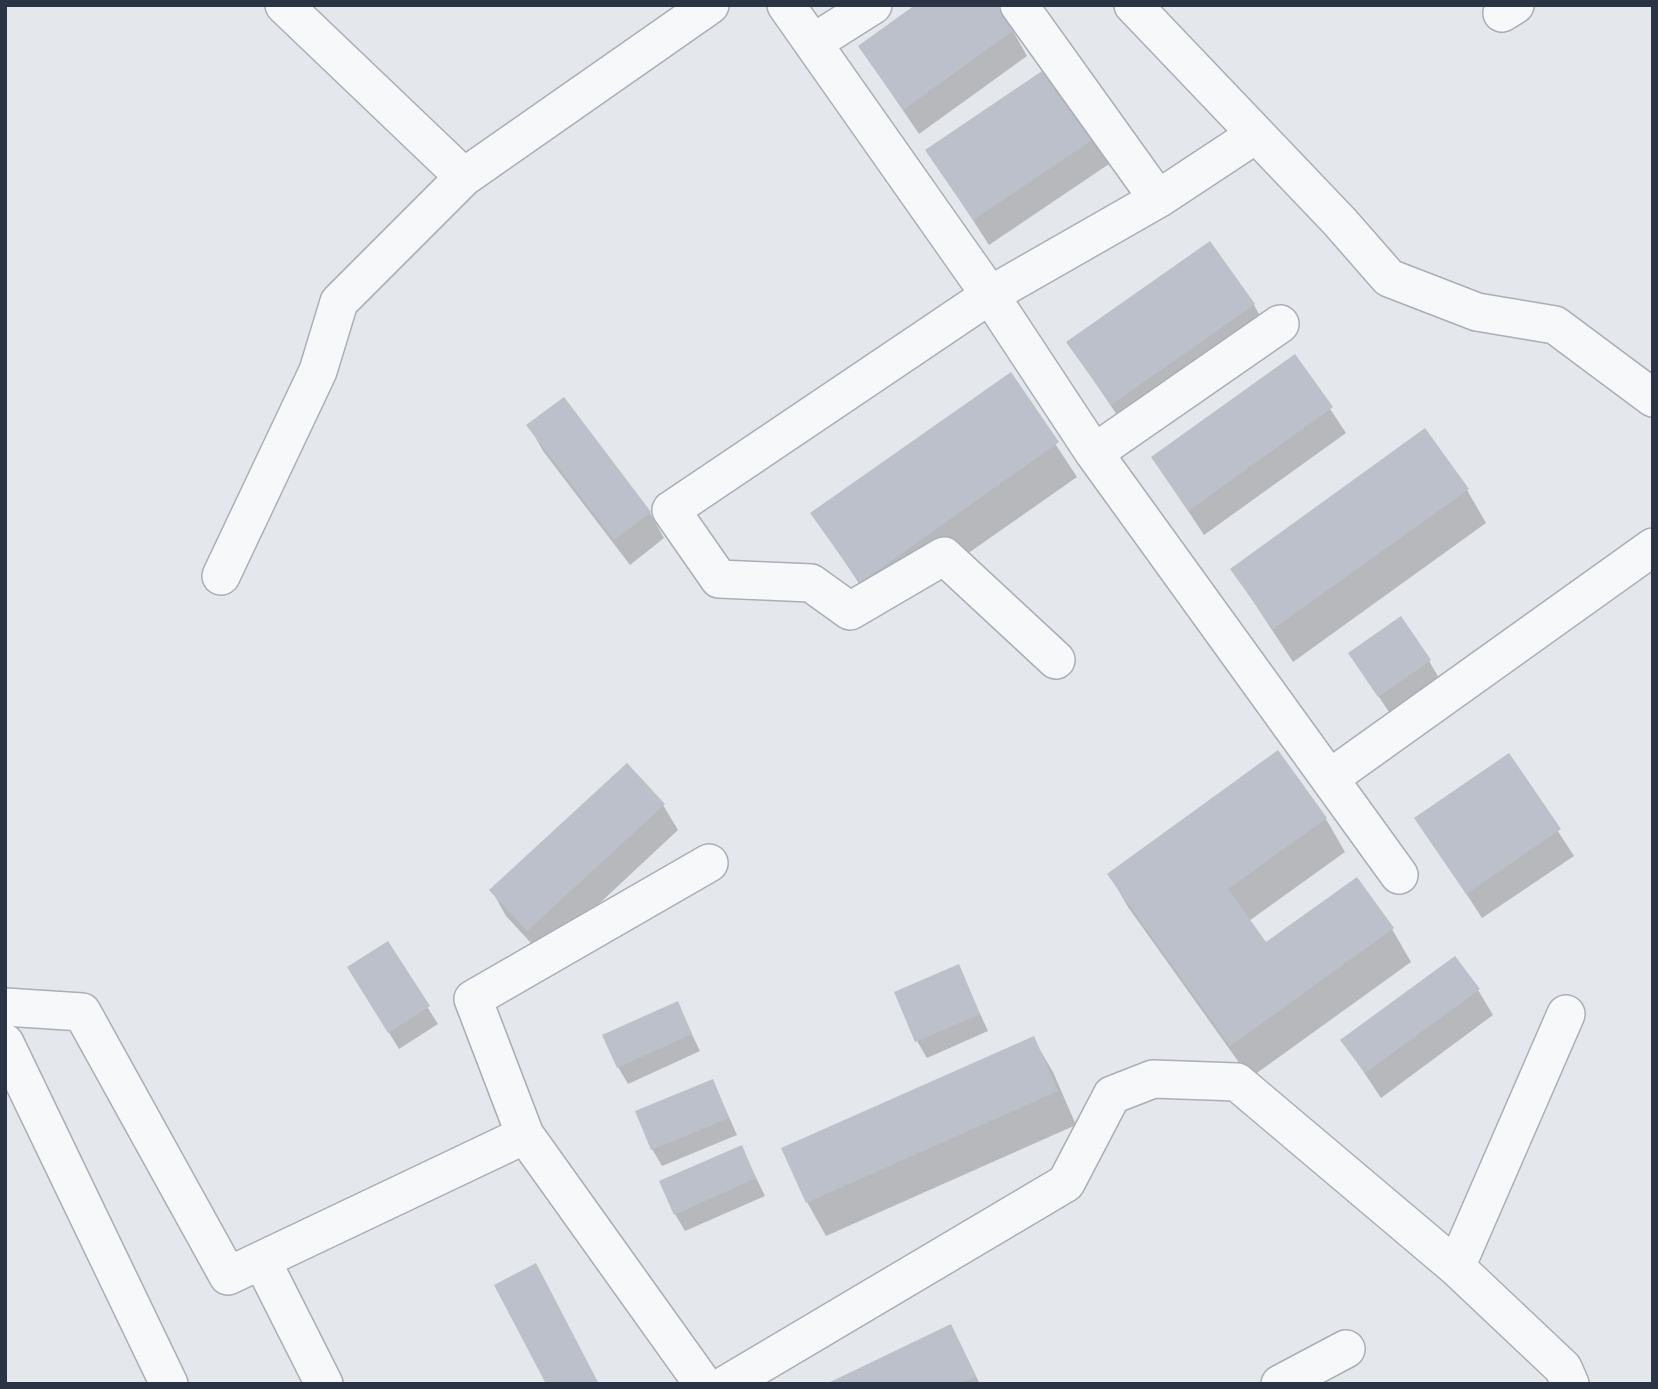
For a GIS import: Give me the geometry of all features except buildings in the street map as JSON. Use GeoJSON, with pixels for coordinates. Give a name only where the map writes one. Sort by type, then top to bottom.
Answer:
{"type":"FeatureCollection","features":[{"type":"Feature","properties":{"kind":"street"},"geometry":{"type":"LineString","coordinates":[[284,5],[464,177]]}},
{"type":"Feature","properties":{"kind":"street"},"geometry":{"type":"LineString","coordinates":[[221,576],[318,371],[338,302],[464,177],[710,5]]}},
{"type":"Feature","properties":{"kind":"street"},"geometry":{"type":"LineString","coordinates":[[786,5],[990,295],[1094,453],[1399,875]]}},
{"type":"Feature","properties":{"kind":"street"},"geometry":{"type":"LineString","coordinates":[[813,43],[873,5]]}},
{"type":"Feature","properties":{"kind":"street"},"geometry":{"type":"LineString","coordinates":[[1019,5],[1158,199]]}},
{"type":"Feature","properties":{"kind":"street"},"geometry":{"type":"LineString","coordinates":[[1133,5],[1340,222],[1389,278],[1477,312],[1555,325],[1652,396]]}},
{"type":"Feature","properties":{"kind":"street"},"geometry":{"type":"LineString","coordinates":[[1056,660],[944,556],[850,611],[811,583],[719,579],[671,510],[990,295],[1158,199],[1255,135]]}},
{"type":"Feature","properties":{"kind":"street"},"geometry":{"type":"LineString","coordinates":[[1094,453],[1280,324]]}},
{"type":"Feature","properties":{"kind":"street"},"geometry":{"type":"LineString","coordinates":[[1331,778],[1653,547]]}},
{"type":"Feature","properties":{"kind":"street"},"geometry":{"type":"LineString","coordinates":[[703,1384],[525,1135],[473,999],[709,863]]}},
{"type":"Feature","properties":{"kind":"street"},"geometry":{"type":"LineString","coordinates":[[5,1007],[82,1012],[228,1276],[525,1135]]}},
{"type":"Feature","properties":{"kind":"street"},"geometry":{"type":"LineString","coordinates":[[1457,1267],[1566,1013]]}},
{"type":"Feature","properties":{"kind":"street"},"geometry":{"type":"LineString","coordinates":[[5,1043],[169,1384]]}},
{"type":"Feature","properties":{"kind":"street"},"geometry":{"type":"LineString","coordinates":[[727,1384],[1066,1184],[1112,1095],[1153,1079],[1237,1082],[1457,1267],[1563,1368],[1570,1384]]}},
{"type":"Feature","properties":{"kind":"street"},"geometry":{"type":"LineString","coordinates":[[261,1261],[324,1384]]}},
{"type":"Feature","properties":{"kind":"street"},"geometry":{"type":"LineString","coordinates":[[1280,1384],[1346,1349]]}}]}
